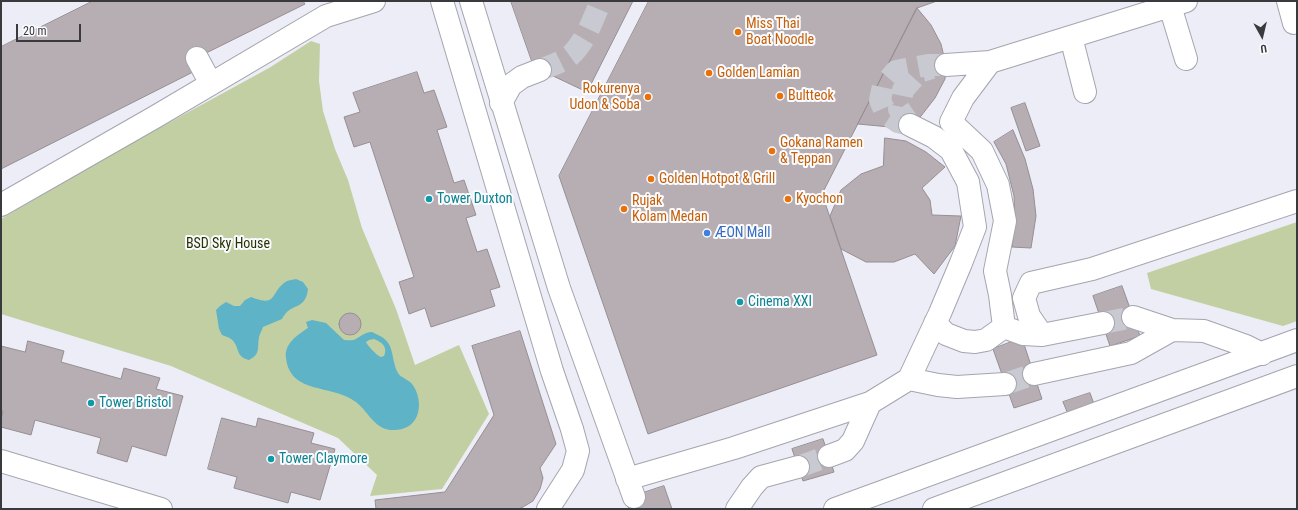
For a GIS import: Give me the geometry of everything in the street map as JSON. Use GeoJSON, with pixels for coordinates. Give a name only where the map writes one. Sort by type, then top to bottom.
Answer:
{"type":"FeatureCollection","features":[{"type":"Feature","properties":{"kind":"street"},"geometry":{"type":"LineString","coordinates":[[1,205],[326,16],[374,1]]}},
{"type":"Feature","properties":{"kind":"street"},"geometry":{"type":"LineString","coordinates":[[442,1],[549,364],[578,452],[573,470],[548,509]]}},
{"type":"Feature","properties":{"kind":"street"},"geometry":{"type":"LineString","coordinates":[[471,1],[558,288],[631,488],[734,448],[870,402],[909,379],[935,323],[975,227],[968,182],[950,150],[934,137],[910,125]]}},
{"type":"Feature","properties":{"kind":"street"},"geometry":{"type":"LineString","coordinates":[[1288,1],[1294,23]]}},
{"type":"Feature","properties":{"kind":"street"},"geometry":{"type":"LineString","coordinates":[[946,65],[990,62],[1178,4],[1186,59]]}},
{"type":"Feature","properties":{"kind":"street"},"geometry":{"type":"LineString","coordinates":[[1071,37],[1085,92]]}},
{"type":"Feature","properties":{"kind":"street"},"geometry":{"type":"LineString","coordinates":[[197,58],[211,84]]}},
{"type":"Feature","properties":{"kind":"street"},"geometry":{"type":"LineString","coordinates":[[934,137],[951,122],[963,98],[990,62]]}},
{"type":"Feature","properties":{"kind":"street"},"geometry":{"type":"LineString","coordinates":[[501,103],[511,85],[522,77],[540,70]]}},
{"type":"Feature","properties":{"kind":"street"},"geometry":{"type":"LineString","coordinates":[[951,122],[982,151],[998,186],[1005,221],[995,271],[1004,328]]}},
{"type":"Feature","properties":{"kind":"street"},"geometry":{"type":"LineString","coordinates":[[1042,335],[1029,316],[1024,298],[1031,283],[1092,269],[1297,201]]}},
{"type":"Feature","properties":{"kind":"street"},"geometry":{"type":"LineString","coordinates":[[1133,317],[1172,330],[1204,331],[1246,346],[1262,354]]}},
{"type":"Feature","properties":{"kind":"street"},"geometry":{"type":"LineString","coordinates":[[935,323],[946,334],[964,341],[975,342],[986,340],[1004,328]]}},
{"type":"Feature","properties":{"kind":"street"},"geometry":{"type":"LineString","coordinates":[[1004,328],[1023,334],[1042,335],[1103,323]]}},
{"type":"Feature","properties":{"kind":"street"},"geometry":{"type":"LineString","coordinates":[[1034,374],[1131,353],[1172,330]]}},
{"type":"Feature","properties":{"kind":"street"},"geometry":{"type":"LineString","coordinates":[[835,509],[1297,340]]}},
{"type":"Feature","properties":{"kind":"street"},"geometry":{"type":"LineString","coordinates":[[934,509],[1297,376]]}},
{"type":"Feature","properties":{"kind":"street"},"geometry":{"type":"LineString","coordinates":[[909,379],[956,387],[1005,384]]}},
{"type":"Feature","properties":{"kind":"street"},"geometry":{"type":"LineString","coordinates":[[829,456],[845,450],[854,441],[870,402]]}},
{"type":"Feature","properties":{"kind":"street"},"geometry":{"type":"LineString","coordinates":[[1110,409],[1121,440]]}},
{"type":"Feature","properties":{"kind":"street"},"geometry":{"type":"LineString","coordinates":[[1,460],[161,509]]}},
{"type":"Feature","properties":{"kind":"street"},"geometry":{"type":"LineString","coordinates":[[737,509],[752,486],[761,477],[798,467]]}},
{"type":"Feature","properties":{"kind":"green space","name":"BSD Sky House"},"geometry":{"type":"Polygon","coordinates":[[[311,41],[320,44],[319,81],[323,111],[335,149],[348,180],[362,228],[396,309],[415,365],[459,345],[489,414],[442,489],[370,496],[377,475],[338,438],[171,366],[1,314],[1,219],[128,145],[269,68],[311,41]]]}},
{"type":"Feature","properties":{"kind":"green space"},"geometry":{"type":"Polygon","coordinates":[[[1297,222],[1297,321],[1283,326],[1151,289],[1147,273],[1297,222]]]}},
{"type":"Feature","properties":{"kind":"water"},"geometry":{"type":"Polygon","coordinates":[[[296,279],[303,282],[308,289],[304,301],[289,310],[282,319],[263,327],[259,337],[257,353],[249,360],[245,359],[240,354],[234,342],[230,338],[222,335],[219,329],[216,310],[226,302],[234,306],[240,306],[245,300],[251,297],[266,301],[270,300],[281,285],[287,281],[296,279]]]}},
{"type":"Feature","properties":{"kind":"water"},"geometry":{"type":"Polygon","coordinates":[[[312,320],[326,323],[344,340],[355,340],[365,333],[370,332],[384,338],[388,342],[392,351],[398,373],[409,381],[416,390],[419,410],[414,422],[402,429],[393,430],[380,427],[362,407],[347,396],[314,387],[295,378],[289,370],[286,353],[292,340],[308,328],[306,322],[312,320]],[[374,339],[366,342],[377,355],[381,357],[384,356],[385,347],[374,339]]]}},
{"type":"Feature","properties":{"kind":"building"},"geometry":{"type":"Polygon","coordinates":[[[93,1],[303,1],[305,4],[188,62],[193,72],[1,169],[1,47],[93,1]]]}},
{"type":"Feature","properties":{"kind":"building"},"geometry":{"type":"Polygon","coordinates":[[[511,1],[633,1],[587,92],[534,67],[511,1]]]}},
{"type":"Feature","properties":{"kind":"building","name":"ÆON Mall"},"geometry":{"type":"Polygon","coordinates":[[[649,1],[937,1],[917,8],[822,194],[877,355],[648,434],[559,176],[649,1]]]}},
{"type":"Feature","properties":{"kind":"building"},"geometry":{"type":"Polygon","coordinates":[[[917,8],[931,25],[941,44],[946,65],[945,79],[935,98],[921,116],[910,125],[890,127],[858,124],[917,8]]]}},
{"type":"Feature","properties":{"kind":"building","name":"Tower Duxton"},"geometry":{"type":"Polygon","coordinates":[[[417,72],[424,93],[434,90],[447,127],[437,130],[454,183],[464,180],[476,215],[466,218],[477,252],[487,249],[500,287],[490,290],[495,306],[431,327],[425,308],[409,314],[399,282],[414,277],[370,142],[354,147],[344,117],[360,112],[353,93],[417,72]]]}},
{"type":"Feature","properties":{"kind":"building"},"geometry":{"type":"Polygon","coordinates":[[[1025,103],[1040,146],[1026,151],[1011,108],[1025,103]]]}},
{"type":"Feature","properties":{"kind":"building"},"geometry":{"type":"Polygon","coordinates":[[[1013,130],[1025,159],[1033,189],[1036,216],[1031,248],[1012,247],[1015,224],[1014,196],[1006,164],[994,142],[1013,130]]]}},
{"type":"Feature","properties":{"kind":"building"},"geometry":{"type":"Polygon","coordinates":[[[885,138],[906,141],[926,152],[945,167],[922,188],[930,200],[932,215],[961,216],[955,246],[934,274],[915,254],[894,262],[866,262],[841,249],[830,216],[841,190],[861,174],[883,166],[885,138]]]}},
{"type":"Feature","properties":{"kind":"building"},"geometry":{"type":"Polygon","coordinates":[[[1122,286],[1140,336],[1110,346],[1093,296],[1122,286]]]}},
{"type":"Feature","properties":{"kind":"building"},"geometry":{"type":"Polygon","coordinates":[[[350,313],[358,316],[361,324],[358,332],[350,335],[342,332],[339,324],[342,316],[350,313]]]}},
{"type":"Feature","properties":{"kind":"building"},"geometry":{"type":"Polygon","coordinates":[[[520,331],[556,444],[540,468],[543,478],[540,489],[533,501],[518,509],[376,509],[375,500],[445,492],[494,415],[472,346],[520,331]]]}},
{"type":"Feature","properties":{"kind":"building"},"geometry":{"type":"Polygon","coordinates":[[[1022,338],[1042,399],[1014,408],[993,349],[1022,338]]]}},
{"type":"Feature","properties":{"kind":"building","name":"Tower Bristol"},"geometry":{"type":"Polygon","coordinates":[[[28,341],[64,351],[61,362],[121,379],[124,368],[160,378],[156,389],[183,396],[166,456],[132,446],[127,462],[97,453],[101,438],[35,420],[31,435],[1,427],[3,411],[1,411],[1,346],[25,352],[28,341]]]}},
{"type":"Feature","properties":{"kind":"building"},"geometry":{"type":"Polygon","coordinates":[[[1090,393],[1094,404],[1068,414],[1063,402],[1090,393]]]}},
{"type":"Feature","properties":{"kind":"building","name":"Tower Claymore"},"geometry":{"type":"Polygon","coordinates":[[[222,418],[256,427],[258,418],[314,433],[311,443],[335,449],[320,500],[291,492],[288,503],[234,488],[237,477],[208,469],[222,418]]]}},
{"type":"Feature","properties":{"kind":"building"},"geometry":{"type":"Polygon","coordinates":[[[823,439],[834,472],[803,481],[792,449],[823,439]]]}},
{"type":"Feature","properties":{"kind":"building"},"geometry":{"type":"Polygon","coordinates":[[[664,486],[672,509],[629,509],[625,499],[664,486]]]}},
{"type":"Feature","properties":{"kind":"tunnel"},"geometry":{"type":"LineString","coordinates":[[540,70],[556,64],[571,55],[589,30],[601,1]]}},
{"type":"Feature","properties":{"kind":"tunnel"},"geometry":{"type":"LineString","coordinates":[[910,125],[898,122],[886,114],[880,100],[883,86],[896,71],[928,65],[946,65]]}},
{"type":"Feature","properties":{"kind":"tunnel"},"geometry":{"type":"LineString","coordinates":[[910,125],[899,109],[903,90],[919,72],[932,68]]}},
{"type":"Feature","properties":{"kind":"tunnel"},"geometry":{"type":"LineString","coordinates":[[1103,323],[1133,317]]}},
{"type":"Feature","properties":{"kind":"tunnel"},"geometry":{"type":"LineString","coordinates":[[1005,384],[1034,374]]}},
{"type":"Feature","properties":{"kind":"tunnel"},"geometry":{"type":"LineString","coordinates":[[798,467],[829,456]]}},
{"type":"Feature","properties":{"kind":"place","name":"Miss Thai Boat Noodle"},"geometry":{"type":"Point","coordinates":[738,32]}},
{"type":"Feature","properties":{"kind":"place","name":"Golden Lamian"},"geometry":{"type":"Point","coordinates":[709,73]}},
{"type":"Feature","properties":{"kind":"place","name":"Bultteok"},"geometry":{"type":"Point","coordinates":[780,96]}},
{"type":"Feature","properties":{"kind":"place","name":"Rokurenya Udon & Soba"},"geometry":{"type":"Point","coordinates":[648,97]}},
{"type":"Feature","properties":{"kind":"place","name":"Gokana Ramen & Teppan"},"geometry":{"type":"Point","coordinates":[772,151]}},
{"type":"Feature","properties":{"kind":"place","name":"Golden Hotpot & Grill"},"geometry":{"type":"Point","coordinates":[651,179]}},
{"type":"Feature","properties":{"kind":"place","name":"Tower Duxton"},"geometry":{"type":"Point","coordinates":[429,199]}},
{"type":"Feature","properties":{"kind":"place","name":"Kyochon"},"geometry":{"type":"Point","coordinates":[788,199]}},
{"type":"Feature","properties":{"kind":"place","name":"Rujak Kolam Medan"},"geometry":{"type":"Point","coordinates":[624,209]}},
{"type":"Feature","properties":{"kind":"place","name":"ÆON Mall"},"geometry":{"type":"Point","coordinates":[707,233]}},
{"type":"Feature","properties":{"kind":"place","name":"Cinema XXI"},"geometry":{"type":"Point","coordinates":[740,302]}},
{"type":"Feature","properties":{"kind":"place","name":"Tower Bristol"},"geometry":{"type":"Point","coordinates":[91,403]}},
{"type":"Feature","properties":{"kind":"place","name":"Tower Claymore"},"geometry":{"type":"Point","coordinates":[271,459]}}]}
